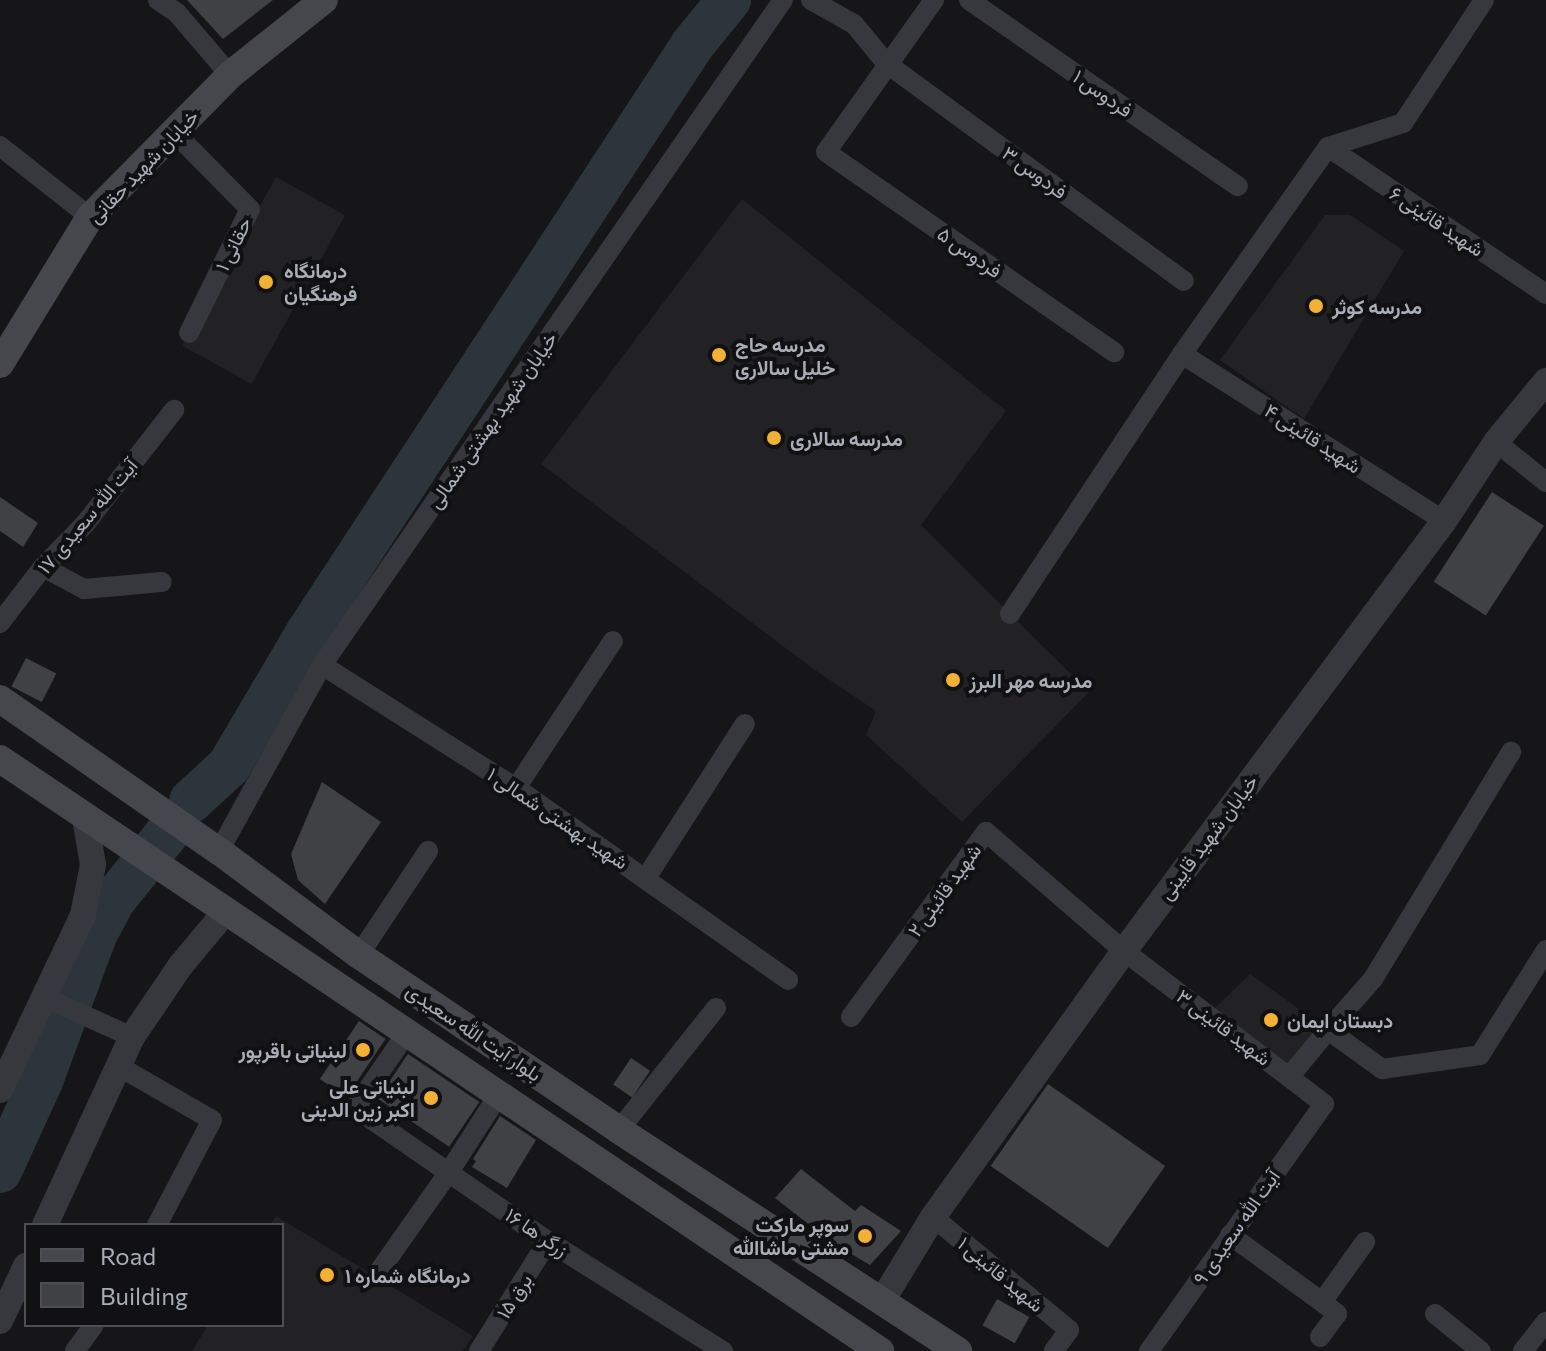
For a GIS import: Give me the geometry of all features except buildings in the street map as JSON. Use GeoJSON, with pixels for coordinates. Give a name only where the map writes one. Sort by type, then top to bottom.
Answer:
{"type":"FeatureCollection","features":[{"type":"Feature","properties":{"kind":"main road","name":"خیابان شهید حقانی"},"geometry":{"type":"LineString","coordinates":[[0,364],[90,217],[230,75],[324,0]]}},
{"type":"Feature","properties":{"kind":"main road","name":"بلوار آیت الله سعیدی"},"geometry":{"type":"LineString","coordinates":[[0,699],[219,851],[359,955],[619,1130],[958,1351]]}},
{"type":"Feature","properties":{"kind":"main road","name":"بلوار آیت الله سعیدی"},"geometry":{"type":"LineString","coordinates":[[0,759],[831,1318],[868,1348]]}},
{"type":"Feature","properties":{"kind":"main road"},"geometry":{"type":"LineString","coordinates":[[831,1318],[858,1314],[864,1301],[855,1285]]}},
{"type":"Feature","properties":{"kind":"main road"},"geometry":{"type":"LineString","coordinates":[[868,1348],[895,1324],[915,1323]]}},
{"type":"Feature","properties":{"kind":"street"},"geometry":{"type":"LineString","coordinates":[[158,0],[177,13],[230,75]]}},
{"type":"Feature","properties":{"kind":"street","name":"خیابان شهید بهشتی شمالی"},"geometry":{"type":"LineString","coordinates":[[219,851],[322,665],[783,0]]}},
{"type":"Feature","properties":{"kind":"street","name":"فردوس ۳"},"geometry":{"type":"LineString","coordinates":[[811,0],[854,24],[886,63],[1184,281]]}},
{"type":"Feature","properties":{"kind":"street"},"geometry":{"type":"LineString","coordinates":[[886,63],[934,0]]}},
{"type":"Feature","properties":{"kind":"street","name":"فردوس ۱"},"geometry":{"type":"LineString","coordinates":[[969,0],[1238,186]]}},
{"type":"Feature","properties":{"kind":"street"},"geometry":{"type":"LineString","coordinates":[[1010,614],[1182,354],[1328,147],[1403,123],[1484,0]]}},
{"type":"Feature","properties":{"kind":"street","name":"فردوس ۵"},"geometry":{"type":"LineString","coordinates":[[886,63],[826,152],[1114,352]]}},
{"type":"Feature","properties":{"kind":"street","name":"حقانی ۱"},"geometry":{"type":"LineString","coordinates":[[174,132],[250,209],[189,333]]}},
{"type":"Feature","properties":{"kind":"street"},"geometry":{"type":"LineString","coordinates":[[0,146],[90,217]]}},
{"type":"Feature","properties":{"kind":"street","name":"شهید قائینی ۶"},"geometry":{"type":"LineString","coordinates":[[1328,147],[1546,294]]}},
{"type":"Feature","properties":{"kind":"street","name":"شهید قائینی ۴"},"geometry":{"type":"LineString","coordinates":[[1182,354],[1444,521]]}},
{"type":"Feature","properties":{"kind":"street","name":"خیابان شهید قایینی"},"geometry":{"type":"LineString","coordinates":[[882,1301],[933,1217],[1124,951],[1444,521],[1496,442],[1546,381]]}},
{"type":"Feature","properties":{"kind":"street","name":"آیت الله سعیدی ۱۷"},"geometry":{"type":"LineString","coordinates":[[0,623],[43,567],[85,524],[174,410]]}},
{"type":"Feature","properties":{"kind":"street"},"geometry":{"type":"LineString","coordinates":[[1496,442],[1546,482]]}},
{"type":"Feature","properties":{"kind":"street"},"geometry":{"type":"LineString","coordinates":[[43,567],[84,589],[162,582]]}},
{"type":"Feature","properties":{"kind":"street"},"geometry":{"type":"LineString","coordinates":[[516,788],[613,641]]}},
{"type":"Feature","properties":{"kind":"street","name":"شهید بهشتی شمالی ۱"},"geometry":{"type":"LineString","coordinates":[[322,665],[516,788],[788,980]]}},
{"type":"Feature","properties":{"kind":"street"},"geometry":{"type":"LineString","coordinates":[[646,878],[745,724]]}},
{"type":"Feature","properties":{"kind":"street"},"geometry":{"type":"LineString","coordinates":[[1289,1077],[1373,979],[1511,752]]}},
{"type":"Feature","properties":{"kind":"street"},"geometry":{"type":"LineString","coordinates":[[0,1090],[83,915],[93,865],[85,817]]}},
{"type":"Feature","properties":{"kind":"street","name":"شهید قائینی ۲"},"geometry":{"type":"LineString","coordinates":[[851,1017],[986,832],[1124,951]]}},
{"type":"Feature","properties":{"kind":"street"},"geometry":{"type":"LineString","coordinates":[[359,955],[428,851]]}},
{"type":"Feature","properties":{"kind":"street"},"geometry":{"type":"LineString","coordinates":[[46,1223],[132,1037],[181,965],[226,911]]}},
{"type":"Feature","properties":{"kind":"street"},"geometry":{"type":"LineString","coordinates":[[1328,1030],[1382,1069],[1480,1055],[1546,950]]}},
{"type":"Feature","properties":{"kind":"street","name":"شهید قائینی ۳"},"geometry":{"type":"LineString","coordinates":[[1124,951],[1324,1104]]}},
{"type":"Feature","properties":{"kind":"street"},"geometry":{"type":"LineString","coordinates":[[44,997],[132,1037]]}},
{"type":"Feature","properties":{"kind":"street"},"geometry":{"type":"LineString","coordinates":[[619,1130],[716,1008]]}},
{"type":"Feature","properties":{"kind":"street","name":"زرگر ها ۱۶"},"geometry":{"type":"LineString","coordinates":[[406,1034],[355,1108],[548,1241],[723,1351]]}},
{"type":"Feature","properties":{"kind":"street"},"geometry":{"type":"LineString","coordinates":[[120,1067],[212,1120],[158,1223]]}},
{"type":"Feature","properties":{"kind":"street"},"geometry":{"type":"LineString","coordinates":[[380,1270],[499,1094]]}},
{"type":"Feature","properties":{"kind":"street","name":"آیت الله سعیدی ۹"},"geometry":{"type":"LineString","coordinates":[[1149,1351],[1324,1104]]}},
{"type":"Feature","properties":{"kind":"street","name":"شهید قائینی ۱"},"geometry":{"type":"LineString","coordinates":[[933,1217],[1069,1330],[1054,1351]]}},
{"type":"Feature","properties":{"kind":"street"},"geometry":{"type":"LineString","coordinates":[[1230,1235],[1337,1314],[1320,1337]]}},
{"type":"Feature","properties":{"kind":"street","name":"برق ۱۵"},"geometry":{"type":"LineString","coordinates":[[479,1351],[548,1241]]}},
{"type":"Feature","properties":{"kind":"street"},"geometry":{"type":"LineString","coordinates":[[1322,1302],[1365,1242]]}},
{"type":"Feature","properties":{"kind":"street"},"geometry":{"type":"LineString","coordinates":[[0,1321],[24,1270]]}},
{"type":"Feature","properties":{"kind":"street"},"geometry":{"type":"LineString","coordinates":[[1435,1314],[1481,1351]]}},
{"type":"Feature","properties":{"kind":"street"},"geometry":{"type":"LineString","coordinates":[[1523,1351],[1546,1322]]}},
{"type":"Feature","properties":{"kind":"street"},"geometry":{"type":"LineString","coordinates":[[75,1351],[93,1327]]}},
{"type":"Feature","properties":{"kind":"shaded area","name":"درمانگاه فرهنگیان"},"geometry":{"type":"Polygon","coordinates":[[[276,177],[345,215],[252,384],[182,346],[276,177]]]}},
{"type":"Feature","properties":{"kind":"shaded area","name":"مدرسه سالاری"},"geometry":{"type":"Polygon","coordinates":[[[742,199],[1006,411],[921,525],[1089,692],[962,822],[866,735],[876,711],[812,668],[541,464],[742,199]]]}},
{"type":"Feature","properties":{"kind":"shaded area","name":"مدرسه کوثر"},"geometry":{"type":"Polygon","coordinates":[[[1325,215],[1350,215],[1404,251],[1304,419],[1220,360],[1325,215]]]}},
{"type":"Feature","properties":{"kind":"shaded area","name":"دبستان ایمان"},"geometry":{"type":"Polygon","coordinates":[[[1250,974],[1328,1030],[1289,1065],[1213,1010],[1250,974]]]}},
{"type":"Feature","properties":{"kind":"shaded area","name":"درمانگاه شماره ۱"},"geometry":{"type":"Polygon","coordinates":[[[276,1216],[473,1336],[463,1351],[192,1351],[207,1327],[284,1327],[284,1223],[271,1223],[276,1216]]]}},
{"type":"Feature","properties":{"kind":"waterway"},"geometry":{"type":"LineString","coordinates":[[191,801],[229,766],[308,632],[693,44],[729,0]]}},
{"type":"Feature","properties":{"kind":"waterway"},"geometry":{"type":"LineString","coordinates":[[0,1171],[41,1081],[95,935],[113,901],[168,832]]}},
{"type":"Feature","properties":{"kind":"place","name":"درمانگاه فرهنگیان"},"geometry":{"type":"Point","coordinates":[266,282]}},
{"type":"Feature","properties":{"kind":"place","name":"مدرسه کوثر"},"geometry":{"type":"Point","coordinates":[1316,306]}},
{"type":"Feature","properties":{"kind":"place","name":"مدرسه حاج خلیل سالاری"},"geometry":{"type":"Point","coordinates":[719,355]}},
{"type":"Feature","properties":{"kind":"place","name":"مدرسه سالاری"},"geometry":{"type":"Point","coordinates":[774,438]}},
{"type":"Feature","properties":{"kind":"place","name":"مدرسه مهر البرز"},"geometry":{"type":"Point","coordinates":[953,680]}},
{"type":"Feature","properties":{"kind":"place","name":"دبستان ایمان"},"geometry":{"type":"Point","coordinates":[1271,1020]}},
{"type":"Feature","properties":{"kind":"place","name":"لبنیاتی باقرپور"},"geometry":{"type":"Point","coordinates":[363,1050]}},
{"type":"Feature","properties":{"kind":"place","name":"لبنیاتی علی اکبر زین الدینی"},"geometry":{"type":"Point","coordinates":[431,1098]}},
{"type":"Feature","properties":{"kind":"place","name":"سوپر مارکت مشتی ماشاالله"},"geometry":{"type":"Point","coordinates":[865,1236]}},
{"type":"Feature","properties":{"kind":"place","name":"درمانگاه شماره ۱"},"geometry":{"type":"Point","coordinates":[327,1275]}}]}
